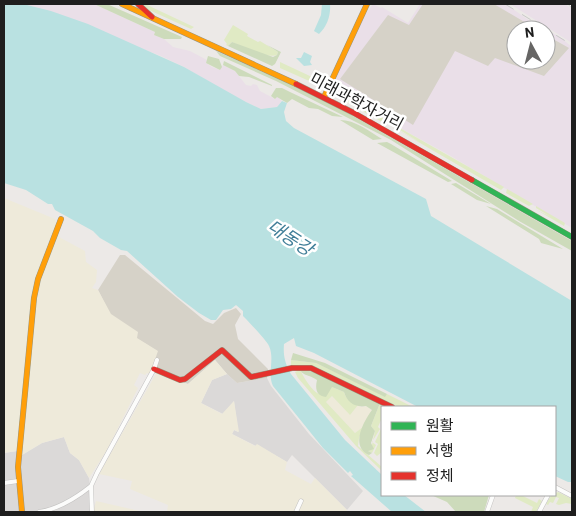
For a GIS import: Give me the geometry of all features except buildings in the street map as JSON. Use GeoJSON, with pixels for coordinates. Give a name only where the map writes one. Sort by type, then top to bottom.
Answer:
{"type":"FeatureCollection","features":[{"type":"Feature","properties":{"kind":"street","name":"미래과학자거리"},"geometry":{"type":"LineString","coordinates":[[122,4],[324,97],[406,141],[572,237]]}},
{"type":"Feature","properties":{"kind":"street"},"geometry":{"type":"LineString","coordinates":[[138,4],[156,20]]}},
{"type":"Feature","properties":{"kind":"street"},"geometry":{"type":"LineString","coordinates":[[324,97],[367,4]]}},
{"type":"Feature","properties":{"kind":"street"},"geometry":{"type":"LineString","coordinates":[[22,512],[18,467],[34,298],[38,279],[61,219]]}},
{"type":"Feature","properties":{"kind":"street"},"geometry":{"type":"LineString","coordinates":[[154,369],[180,380],[184,379],[222,350],[251,377],[303,367],[316,370],[390,406]]}},
{"type":"Feature","properties":{"kind":"street"},"geometry":{"type":"LineString","coordinates":[[40,512],[76,498],[91,486],[109,449],[154,369],[157,360]]}},
{"type":"Feature","properties":{"kind":"street"},"geometry":{"type":"LineString","coordinates":[[4,483],[18,481]]}},
{"type":"Feature","properties":{"kind":"street"},"geometry":{"type":"LineString","coordinates":[[91,486],[92,512]]}},
{"type":"Feature","properties":{"kind":"street"},"geometry":{"type":"LineString","coordinates":[[556,488],[572,496]]}},
{"type":"Feature","properties":{"kind":"street"},"geometry":{"type":"LineString","coordinates":[[486,512],[493,496]]}},
{"type":"Feature","properties":{"kind":"street"},"geometry":{"type":"LineString","coordinates":[[539,512],[547,496]]}},
{"type":"Feature","properties":{"kind":"street"},"geometry":{"type":"LineString","coordinates":[[296,512],[301,502]]}},
{"type":"Feature","properties":{"kind":"shaded area"},"geometry":{"type":"Polygon","coordinates":[[[23,4],[94,4],[155,32],[154,35],[164,39],[173,47],[190,51],[207,60],[206,63],[212,67],[220,70],[223,65],[235,71],[246,85],[257,85],[260,91],[275,99],[277,96],[282,101],[277,107],[261,109],[233,96],[184,67],[161,56],[23,4]]]}},
{"type":"Feature","properties":{"kind":"shaded area"},"geometry":{"type":"Polygon","coordinates":[[[373,4],[382,7],[408,23],[420,4],[506,4],[529,20],[506,20],[506,70],[556,70],[556,35],[572,47],[572,228],[449,155],[329,89],[362,19],[373,4]]]}},
{"type":"Feature","properties":{"kind":"shaded area"},"geometry":{"type":"Polygon","coordinates":[[[423,4],[494,4],[521,20],[506,20],[506,62],[495,58],[488,66],[455,51],[413,125],[340,79],[388,15],[409,25],[423,4]]]}},
{"type":"Feature","properties":{"kind":"shaded area"},"geometry":{"type":"Polygon","coordinates":[[[510,4],[565,4],[572,9],[572,43],[556,33],[556,20],[535,20],[510,4]]]}},
{"type":"Feature","properties":{"kind":"shaded area"},"geometry":{"type":"Polygon","coordinates":[[[556,41],[569,48],[556,63],[556,41]]]}},
{"type":"Feature","properties":{"kind":"shaded area"},"geometry":{"type":"Polygon","coordinates":[[[528,70],[549,70],[544,76],[528,70]]]}},
{"type":"Feature","properties":{"kind":"shaded area"},"geometry":{"type":"Polygon","coordinates":[[[4,198],[55,219],[59,237],[85,251],[86,262],[97,270],[96,282],[92,288],[98,290],[111,314],[138,332],[137,338],[158,351],[150,374],[140,373],[134,385],[138,388],[107,450],[89,478],[79,460],[70,453],[64,437],[42,443],[22,455],[17,451],[4,453],[4,198]]]}},
{"type":"Feature","properties":{"kind":"shaded area"},"geometry":{"type":"Polygon","coordinates":[[[120,255],[125,255],[205,321],[213,324],[224,313],[236,308],[241,314],[235,325],[238,339],[268,369],[267,378],[237,383],[215,360],[188,384],[167,378],[151,367],[157,351],[136,338],[110,314],[98,290],[120,255]]]}},
{"type":"Feature","properties":{"kind":"shaded area"},"geometry":{"type":"Polygon","coordinates":[[[215,360],[227,374],[212,380],[201,403],[222,414],[234,401],[239,432],[234,430],[232,434],[255,446],[257,444],[287,462],[285,470],[311,484],[315,478],[347,510],[346,512],[167,512],[168,505],[130,489],[132,481],[99,474],[157,372],[167,378],[188,384],[215,360]]]}},
{"type":"Feature","properties":{"kind":"shaded area"},"geometry":{"type":"Polygon","coordinates":[[[227,374],[237,383],[267,378],[271,386],[309,434],[363,491],[347,510],[292,455],[287,462],[257,445],[232,434],[234,430],[238,432],[234,401],[223,414],[201,403],[212,380],[227,374]]]}},
{"type":"Feature","properties":{"kind":"shaded area"},"geometry":{"type":"Polygon","coordinates":[[[332,396],[350,414],[358,405],[361,407],[366,406],[372,410],[363,427],[355,433],[326,402],[332,396]]]}},
{"type":"Feature","properties":{"kind":"shaded area"},"geometry":{"type":"Polygon","coordinates":[[[64,437],[70,453],[79,460],[89,478],[93,512],[4,512],[4,453],[17,451],[22,455],[42,443],[64,437]]]}},
{"type":"Feature","properties":{"kind":"shaded area"},"geometry":{"type":"Polygon","coordinates":[[[96,501],[144,512],[93,512],[96,501]]]}},
{"type":"Feature","properties":{"kind":"green space"},"geometry":{"type":"Polygon","coordinates":[[[94,4],[107,4],[182,37],[181,39],[164,39],[154,35],[155,32],[94,4]]]}},
{"type":"Feature","properties":{"kind":"green space"},"geometry":{"type":"Polygon","coordinates":[[[143,4],[194,27],[191,29],[149,10],[143,4]]]}},
{"type":"Feature","properties":{"kind":"green space"},"geometry":{"type":"Polygon","coordinates":[[[233,25],[248,34],[247,36],[258,42],[260,41],[278,52],[277,55],[261,54],[232,42],[228,46],[226,45],[224,40],[233,25]]]}},
{"type":"Feature","properties":{"kind":"green space"},"geometry":{"type":"Polygon","coordinates":[[[232,42],[273,57],[278,52],[267,45],[281,52],[272,66],[228,46],[232,42]]]}},
{"type":"Feature","properties":{"kind":"green space"},"geometry":{"type":"Polygon","coordinates":[[[216,51],[341,109],[572,241],[572,251],[519,221],[391,140],[276,81],[220,56],[216,51]]]}},
{"type":"Feature","properties":{"kind":"green space"},"geometry":{"type":"Polygon","coordinates":[[[208,56],[219,59],[222,67],[220,70],[206,63],[208,56]]]}},
{"type":"Feature","properties":{"kind":"green space"},"geometry":{"type":"Polygon","coordinates":[[[224,61],[272,86],[249,77],[239,76],[235,71],[223,65],[224,61]]]}},
{"type":"Feature","properties":{"kind":"green space"},"geometry":{"type":"Polygon","coordinates":[[[280,62],[327,84],[325,88],[280,68],[280,62]]]}},
{"type":"Feature","properties":{"kind":"green space"},"geometry":{"type":"Polygon","coordinates":[[[276,88],[282,88],[343,117],[332,116],[318,109],[309,108],[292,99],[287,103],[277,97],[275,99],[271,96],[276,88]]]}},
{"type":"Feature","properties":{"kind":"green space"},"geometry":{"type":"Polygon","coordinates":[[[329,89],[387,120],[384,123],[330,93],[367,112],[330,92],[329,89]]]}},
{"type":"Feature","properties":{"kind":"green space"},"geometry":{"type":"Polygon","coordinates":[[[340,120],[356,124],[382,139],[373,140],[340,120]]]}},
{"type":"Feature","properties":{"kind":"green space"},"geometry":{"type":"Polygon","coordinates":[[[391,123],[504,187],[501,190],[389,125],[421,143],[391,123]]]}},
{"type":"Feature","properties":{"kind":"green space"},"geometry":{"type":"Polygon","coordinates":[[[387,142],[452,181],[448,182],[377,143],[387,142]]]}},
{"type":"Feature","properties":{"kind":"green space"},"geometry":{"type":"Polygon","coordinates":[[[456,183],[491,204],[477,200],[451,184],[456,183]]]}},
{"type":"Feature","properties":{"kind":"green space"},"geometry":{"type":"Polygon","coordinates":[[[507,189],[533,204],[529,206],[506,193],[507,189]]]}},
{"type":"Feature","properties":{"kind":"green space"},"geometry":{"type":"Polygon","coordinates":[[[486,206],[497,209],[563,249],[541,243],[539,239],[486,206]]]}},
{"type":"Feature","properties":{"kind":"green space"},"geometry":{"type":"Polygon","coordinates":[[[536,206],[565,223],[564,226],[535,209],[551,217],[536,208],[536,206]]]}},
{"type":"Feature","properties":{"kind":"green space"},"geometry":{"type":"Polygon","coordinates":[[[293,353],[325,363],[387,394],[385,397],[316,363],[291,360],[293,353]]]}},
{"type":"Feature","properties":{"kind":"green space"},"geometry":{"type":"Polygon","coordinates":[[[291,360],[316,363],[385,396],[387,394],[411,406],[396,406],[316,367],[291,365],[291,360]]]}},
{"type":"Feature","properties":{"kind":"green space"},"geometry":{"type":"Polygon","coordinates":[[[302,369],[301,372],[311,388],[319,394],[332,387],[344,392],[349,400],[358,405],[350,415],[332,396],[326,402],[355,433],[363,427],[358,446],[381,466],[381,470],[356,446],[298,378],[295,372],[302,369]]]}},
{"type":"Feature","properties":{"kind":"green space"},"geometry":{"type":"Polygon","coordinates":[[[302,369],[317,373],[380,403],[371,426],[375,431],[371,443],[374,449],[368,451],[372,453],[369,455],[363,451],[359,440],[362,427],[372,410],[366,406],[352,404],[344,392],[332,387],[326,397],[320,395],[316,389],[317,380],[301,372],[302,369]]]}},
{"type":"Feature","properties":{"kind":"green space"},"geometry":{"type":"Polygon","coordinates":[[[380,403],[386,406],[381,406],[381,420],[378,427],[380,429],[373,440],[375,431],[371,426],[380,403]]]}},
{"type":"Feature","properties":{"kind":"green space"},"geometry":{"type":"Polygon","coordinates":[[[381,429],[381,453],[377,456],[374,453],[378,444],[375,442],[381,429]]]}},
{"type":"Feature","properties":{"kind":"green space"},"geometry":{"type":"Polygon","coordinates":[[[373,442],[376,445],[372,453],[368,451],[373,442]]]}},
{"type":"Feature","properties":{"kind":"green space"},"geometry":{"type":"Polygon","coordinates":[[[558,492],[572,499],[572,504],[556,504],[559,498],[556,497],[553,503],[546,504],[551,496],[556,496],[558,492]]]}},
{"type":"Feature","properties":{"kind":"green space"},"geometry":{"type":"Polygon","coordinates":[[[433,496],[489,496],[484,512],[456,512],[447,502],[433,496]]]}},
{"type":"Feature","properties":{"kind":"green space"},"geometry":{"type":"Polygon","coordinates":[[[516,496],[523,496],[537,503],[539,499],[542,501],[536,512],[531,512],[533,507],[515,498],[516,496]]]}},
{"type":"Feature","properties":{"kind":"water","name":"대동강"},"geometry":{"type":"Polygon","coordinates":[[[4,4],[23,4],[51,11],[88,24],[184,67],[261,109],[277,107],[282,101],[287,103],[284,112],[286,121],[294,128],[426,199],[431,216],[572,301],[572,482],[556,476],[556,406],[416,406],[314,353],[296,346],[294,338],[284,344],[285,359],[291,374],[345,440],[381,474],[381,496],[405,496],[426,512],[392,512],[323,448],[273,386],[269,346],[243,316],[243,311],[236,305],[231,309],[223,310],[216,320],[211,320],[178,297],[127,251],[121,250],[100,238],[93,231],[55,210],[52,204],[48,204],[26,190],[4,183],[4,4]]]}},
{"type":"Feature","properties":{"kind":"water"},"geometry":{"type":"Polygon","coordinates":[[[322,4],[330,4],[330,12],[328,21],[319,34],[314,31],[321,15],[322,4]]]}},
{"type":"Feature","properties":{"kind":"water"},"geometry":{"type":"Polygon","coordinates":[[[304,52],[312,56],[310,62],[312,65],[304,66],[296,58],[301,58],[304,52]]]}},
{"type":"Feature","properties":{"kind":"railway"},"geometry":{"type":"LineString","coordinates":[[505,4],[572,45]]}},
{"type":"Feature","properties":{"kind":"traffic: fast"},"geometry":{"type":"LineString","coordinates":[[472,180],[572,237]]}},
{"type":"Feature","properties":{"kind":"traffic: slow"},"geometry":{"type":"LineString","coordinates":[[122,4],[296,84]]}},
{"type":"Feature","properties":{"kind":"traffic: slow"},"geometry":{"type":"LineString","coordinates":[[324,97],[367,4]]}},
{"type":"Feature","properties":{"kind":"traffic: slow"},"geometry":{"type":"LineString","coordinates":[[22,512],[18,467],[34,298],[38,279],[61,219]]}},
{"type":"Feature","properties":{"kind":"traffic: jam"},"geometry":{"type":"LineString","coordinates":[[138,4],[152,17]]}},
{"type":"Feature","properties":{"kind":"traffic: jam"},"geometry":{"type":"LineString","coordinates":[[296,84],[354,113],[472,180]]}},
{"type":"Feature","properties":{"kind":"traffic: jam"},"geometry":{"type":"LineString","coordinates":[[154,369],[180,380],[185,379],[222,350],[251,377],[292,368],[311,368],[390,406]]}}]}
